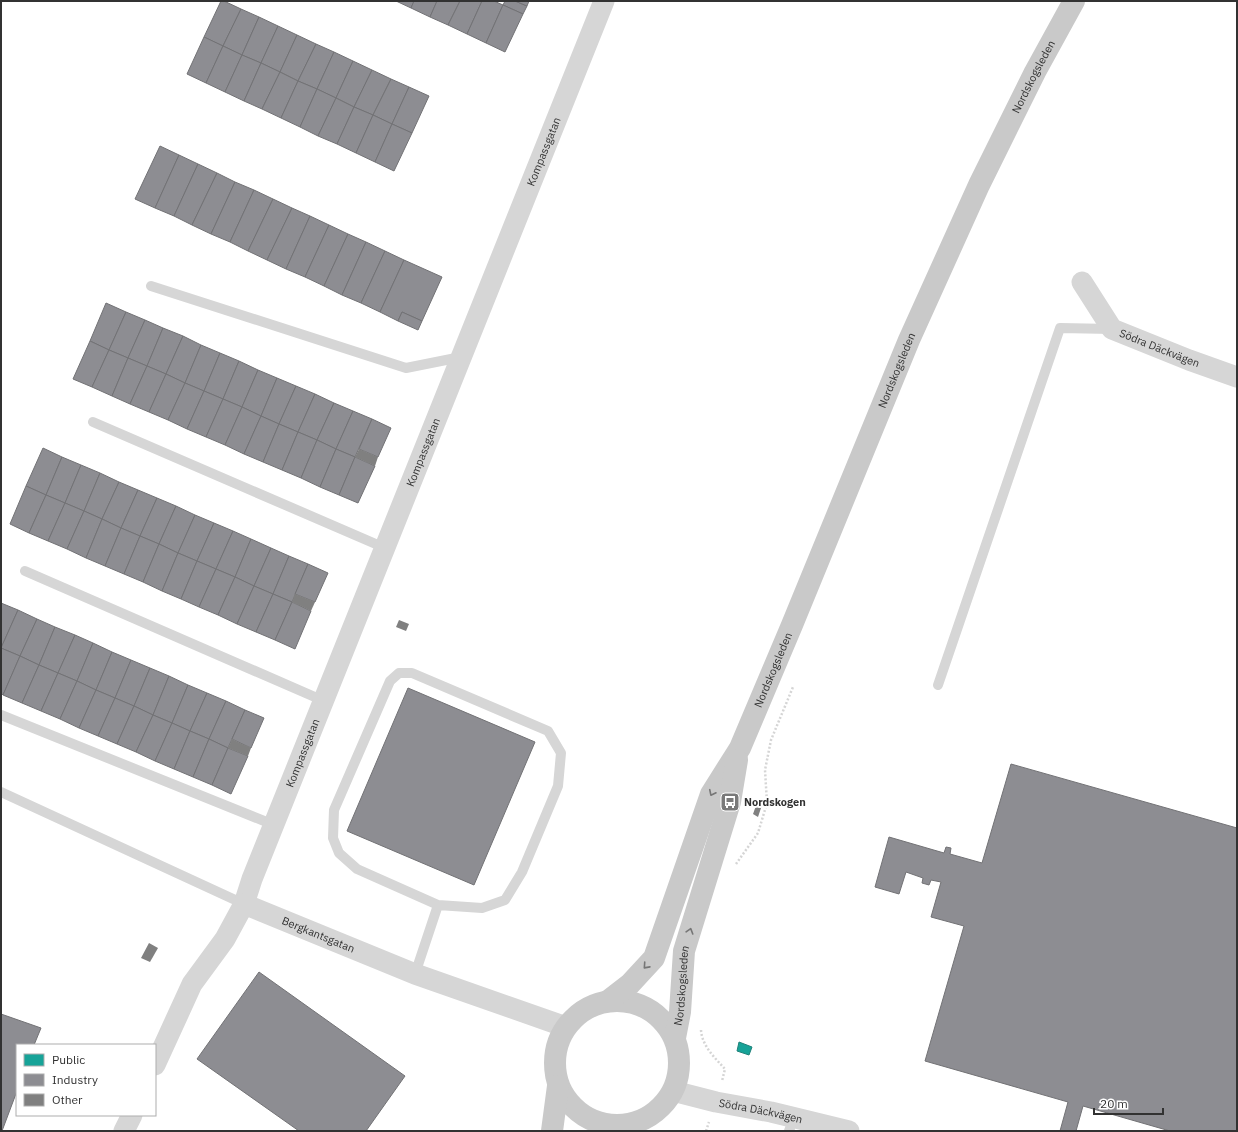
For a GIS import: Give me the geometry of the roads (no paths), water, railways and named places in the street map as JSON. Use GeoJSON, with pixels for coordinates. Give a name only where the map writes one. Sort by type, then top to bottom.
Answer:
{"type":"FeatureCollection","features":[{"type":"Feature","properties":{"kind":"main road","name":"Nordskogsleden"},"geometry":{"type":"LineString","coordinates":[[608,1001],[630,984],[654,958],[711,794],[740,748],[909,340],[979,185],[1035,72],[1074,1]]}},
{"type":"Feature","properties":{"kind":"main road","name":"Nordskogsleden"},"geometry":{"type":"LineString","coordinates":[[675,1038],[680,1012],[684,951],[730,802],[740,748]]}},
{"type":"Feature","properties":{"kind":"main road"},"geometry":{"type":"LineString","coordinates":[[608,1001],[624,1001],[640,1005],[654,1013],[666,1024],[675,1038],[680,1065],[678,1078],[673,1091],[666,1102],[658,1110],[648,1118],[637,1123],[610,1128],[590,1120],[580,1114],[567,1101],[558,1086],[554,1062],[560,1038],[566,1027],[577,1014],[592,1006],[608,1001]]}},
{"type":"Feature","properties":{"kind":"main road"},"geometry":{"type":"LineString","coordinates":[[552,1131],[558,1086]]}},
{"type":"Feature","properties":{"kind":"street","name":"Kompassgatan"},"geometry":{"type":"LineString","coordinates":[[244,904],[274,825],[604,1]]}},
{"type":"Feature","properties":{"kind":"street","name":"Södra Däckvägen"},"geometry":{"type":"LineString","coordinates":[[1082,282],[1112,329],[1189,360],[1237,377]]}},
{"type":"Feature","properties":{"kind":"street","name":"Bergkantsgatan"},"geometry":{"type":"LineString","coordinates":[[244,904],[415,974],[566,1027]]}},
{"type":"Feature","properties":{"kind":"street"},"geometry":{"type":"LineString","coordinates":[[156,1063],[192,984],[225,939],[244,904]]}},
{"type":"Feature","properties":{"kind":"street","name":"Södra Däckvägen"},"geometry":{"type":"LineString","coordinates":[[673,1091],[792,1124],[848,1131]]}},
{"type":"Feature","properties":{"kind":"street"},"geometry":{"type":"LineString","coordinates":[[124,1131],[132,1116]]}},
{"type":"Feature","properties":{"kind":"lane"},"geometry":{"type":"LineString","coordinates":[[151,286],[406,368],[461,357]]}},
{"type":"Feature","properties":{"kind":"lane"},"geometry":{"type":"LineString","coordinates":[[938,685],[1060,328],[1112,329]]}},
{"type":"Feature","properties":{"kind":"lane"},"geometry":{"type":"LineString","coordinates":[[93,422],[385,548]]}},
{"type":"Feature","properties":{"kind":"lane"},"geometry":{"type":"LineString","coordinates":[[25,572],[324,701]]}},
{"type":"Feature","properties":{"kind":"lane"},"geometry":{"type":"LineString","coordinates":[[399,672],[412,673],[548,731],[561,753],[558,786],[522,872],[505,900],[482,908],[438,905],[357,869],[339,853],[333,838],[334,810],[390,681],[399,672]]}},
{"type":"Feature","properties":{"kind":"lane"},"geometry":{"type":"LineString","coordinates":[[1,715],[274,825]]}},
{"type":"Feature","properties":{"kind":"lane"},"geometry":{"type":"LineString","coordinates":[[1,792],[244,904]]}},
{"type":"Feature","properties":{"kind":"lane"},"geometry":{"type":"LineString","coordinates":[[415,974],[438,905]]}},
{"type":"Feature","properties":{"kind":"place","name":"Nordskogen"},"geometry":{"type":"Point","coordinates":[730,802]}}]}
